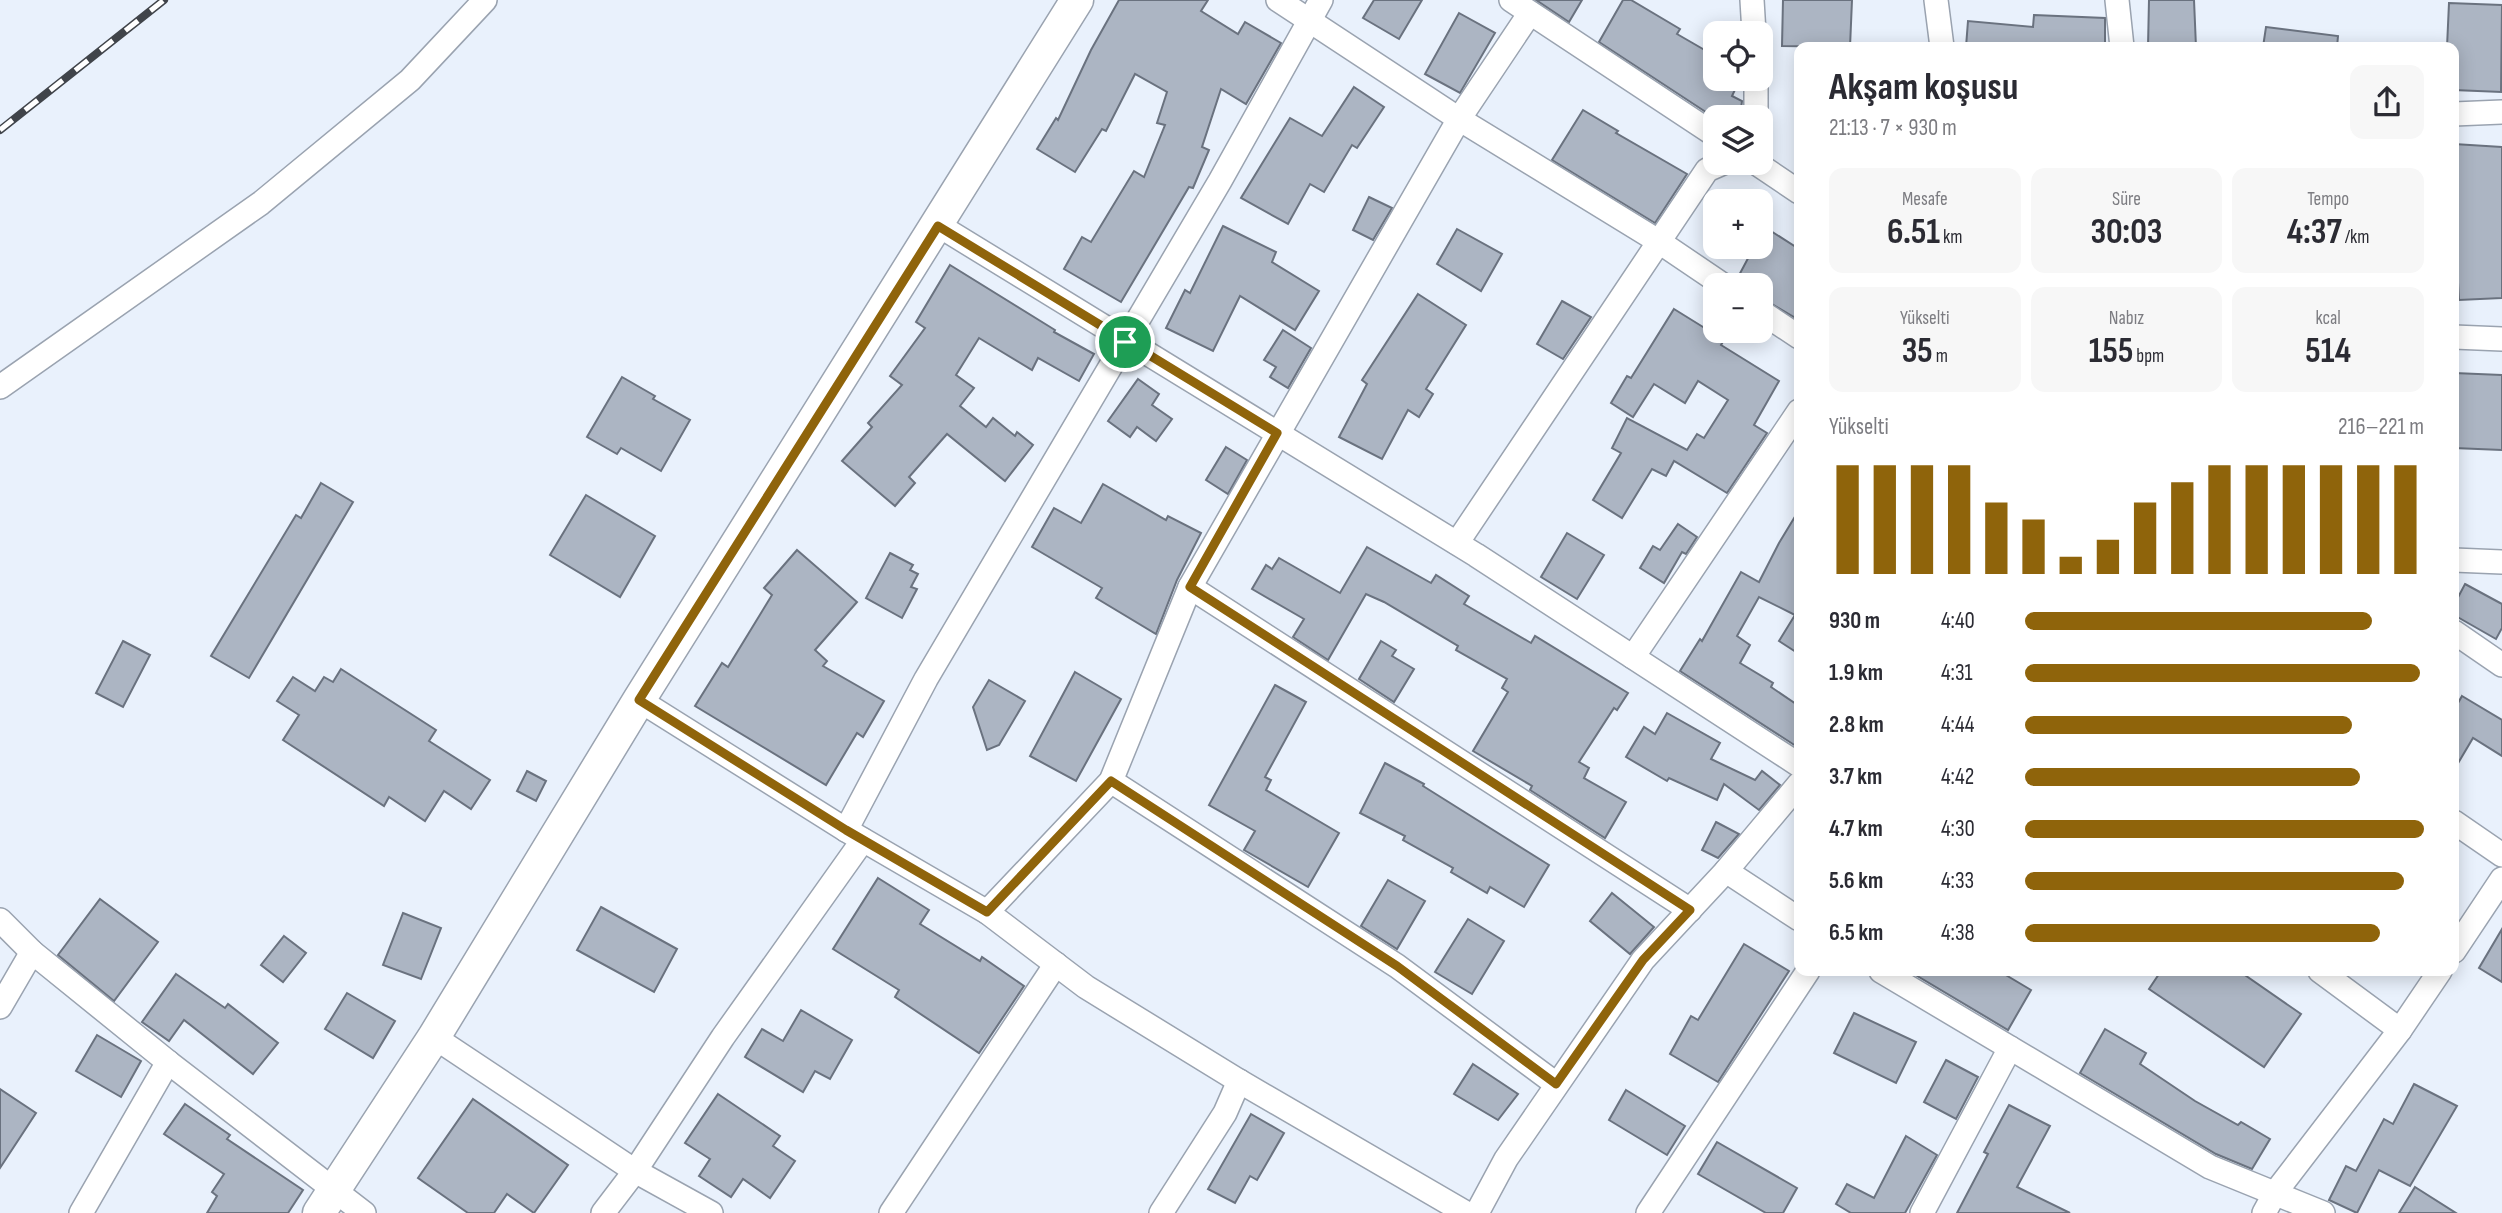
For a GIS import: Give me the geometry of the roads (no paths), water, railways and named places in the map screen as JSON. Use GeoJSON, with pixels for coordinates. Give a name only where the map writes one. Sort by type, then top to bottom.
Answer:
{"type":"FeatureCollection","features":[{"type":"Feature","properties":{"kind":"street"},"geometry":{"type":"LineString","coordinates":[[0,387],[261,203],[410,80],[485,0]]}},
{"type":"Feature","properties":{"kind":"street"},"geometry":{"type":"LineString","coordinates":[[326,1202],[434,1037],[639,700],[1077,0]]}},
{"type":"Feature","properties":{"kind":"street"},"geometry":{"type":"LineString","coordinates":[[1278,0],[1459,119],[1705,273]]}},
{"type":"Feature","properties":{"kind":"street"},"geometry":{"type":"LineString","coordinates":[[603,1213],[635,1171],[855,835],[926,679],[1220,181],[1321,0]]}},
{"type":"Feature","properties":{"kind":"street"},"geometry":{"type":"LineString","coordinates":[[1752,0],[1753,21]]}},
{"type":"Feature","properties":{"kind":"street"},"geometry":{"type":"LineString","coordinates":[[1937,0],[1941,42]]}},
{"type":"Feature","properties":{"kind":"street"},"geometry":{"type":"LineString","coordinates":[[2117,0],[2121,42]]}},
{"type":"Feature","properties":{"kind":"street"},"geometry":{"type":"LineString","coordinates":[[987,912],[1111,781],[1190,587],[1521,6],[1703,127]]}},
{"type":"Feature","properties":{"kind":"street"},"geometry":{"type":"LineString","coordinates":[[2459,114],[2502,111]]}},
{"type":"Feature","properties":{"kind":"street"},"geometry":{"type":"LineString","coordinates":[[1773,174],[1794,189]]}},
{"type":"Feature","properties":{"kind":"street"},"geometry":{"type":"LineString","coordinates":[[1457,543],[1704,175]]}},
{"type":"Feature","properties":{"kind":"street"},"geometry":{"type":"LineString","coordinates":[[938,226],[1457,543],[1794,762]]}},
{"type":"Feature","properties":{"kind":"street"},"geometry":{"type":"LineString","coordinates":[[1773,319],[1794,334]]}},
{"type":"Feature","properties":{"kind":"street"},"geometry":{"type":"LineString","coordinates":[[2459,337],[2502,339]]}},
{"type":"Feature","properties":{"kind":"street"},"geometry":{"type":"LineString","coordinates":[[1633,657],[1794,418]]}},
{"type":"Feature","properties":{"kind":"street"},"geometry":{"type":"LineString","coordinates":[[2459,560],[2502,562]]}},
{"type":"Feature","properties":{"kind":"street"},"geometry":{"type":"LineString","coordinates":[[1190,587],[1690,910]]}},
{"type":"Feature","properties":{"kind":"street"},"geometry":{"type":"LineString","coordinates":[[2459,635],[2502,665]]}},
{"type":"Feature","properties":{"kind":"street"},"geometry":{"type":"LineString","coordinates":[[639,700],[855,835],[987,912],[1086,988],[1466,1213]]}},
{"type":"Feature","properties":{"kind":"street"},"geometry":{"type":"LineString","coordinates":[[1111,781],[1397,966],[1556,1084]]}},
{"type":"Feature","properties":{"kind":"street"},"geometry":{"type":"LineString","coordinates":[[1477,1213],[1506,1159],[1643,960],[1726,871],[1794,790]]}},
{"type":"Feature","properties":{"kind":"street"},"geometry":{"type":"LineString","coordinates":[[2459,825],[2502,855]]}},
{"type":"Feature","properties":{"kind":"street"},"geometry":{"type":"LineString","coordinates":[[1726,871],[1794,916]]}},
{"type":"Feature","properties":{"kind":"street"},"geometry":{"type":"LineString","coordinates":[[2459,944],[2502,879]]}},
{"type":"Feature","properties":{"kind":"street"},"geometry":{"type":"LineString","coordinates":[[0,920],[33,952],[168,1062],[326,1202],[363,1213]]}},
{"type":"Feature","properties":{"kind":"street"},"geometry":{"type":"LineString","coordinates":[[0,1007],[33,952]]}},
{"type":"Feature","properties":{"kind":"street"},"geometry":{"type":"LineString","coordinates":[[891,1213],[1056,964]]}},
{"type":"Feature","properties":{"kind":"street"},"geometry":{"type":"LineString","coordinates":[[1648,1213],[1805,976]]}},
{"type":"Feature","properties":{"kind":"street"},"geometry":{"type":"LineString","coordinates":[[1889,976],[2269,1203],[2323,1213]]}},
{"type":"Feature","properties":{"kind":"street"},"geometry":{"type":"LineString","coordinates":[[2327,976],[2400,1030]]}},
{"type":"Feature","properties":{"kind":"street"},"geometry":{"type":"LineString","coordinates":[[2269,1203],[2400,1030],[2437,976]]}},
{"type":"Feature","properties":{"kind":"street"},"geometry":{"type":"LineString","coordinates":[[434,1037],[635,1171],[711,1213]]}},
{"type":"Feature","properties":{"kind":"street"},"geometry":{"type":"LineString","coordinates":[[1922,1213],[2010,1048]]}},
{"type":"Feature","properties":{"kind":"street"},"geometry":{"type":"LineString","coordinates":[[81,1213],[168,1062]]}},
{"type":"Feature","properties":{"kind":"street"},"geometry":{"type":"LineString","coordinates":[[1161,1213],[1225,1113],[1239,1081]]}},
{"type":"Feature","properties":{"kind":"railway"},"geometry":{"type":"LineString","coordinates":[[0,130],[164,0]]}}]}
